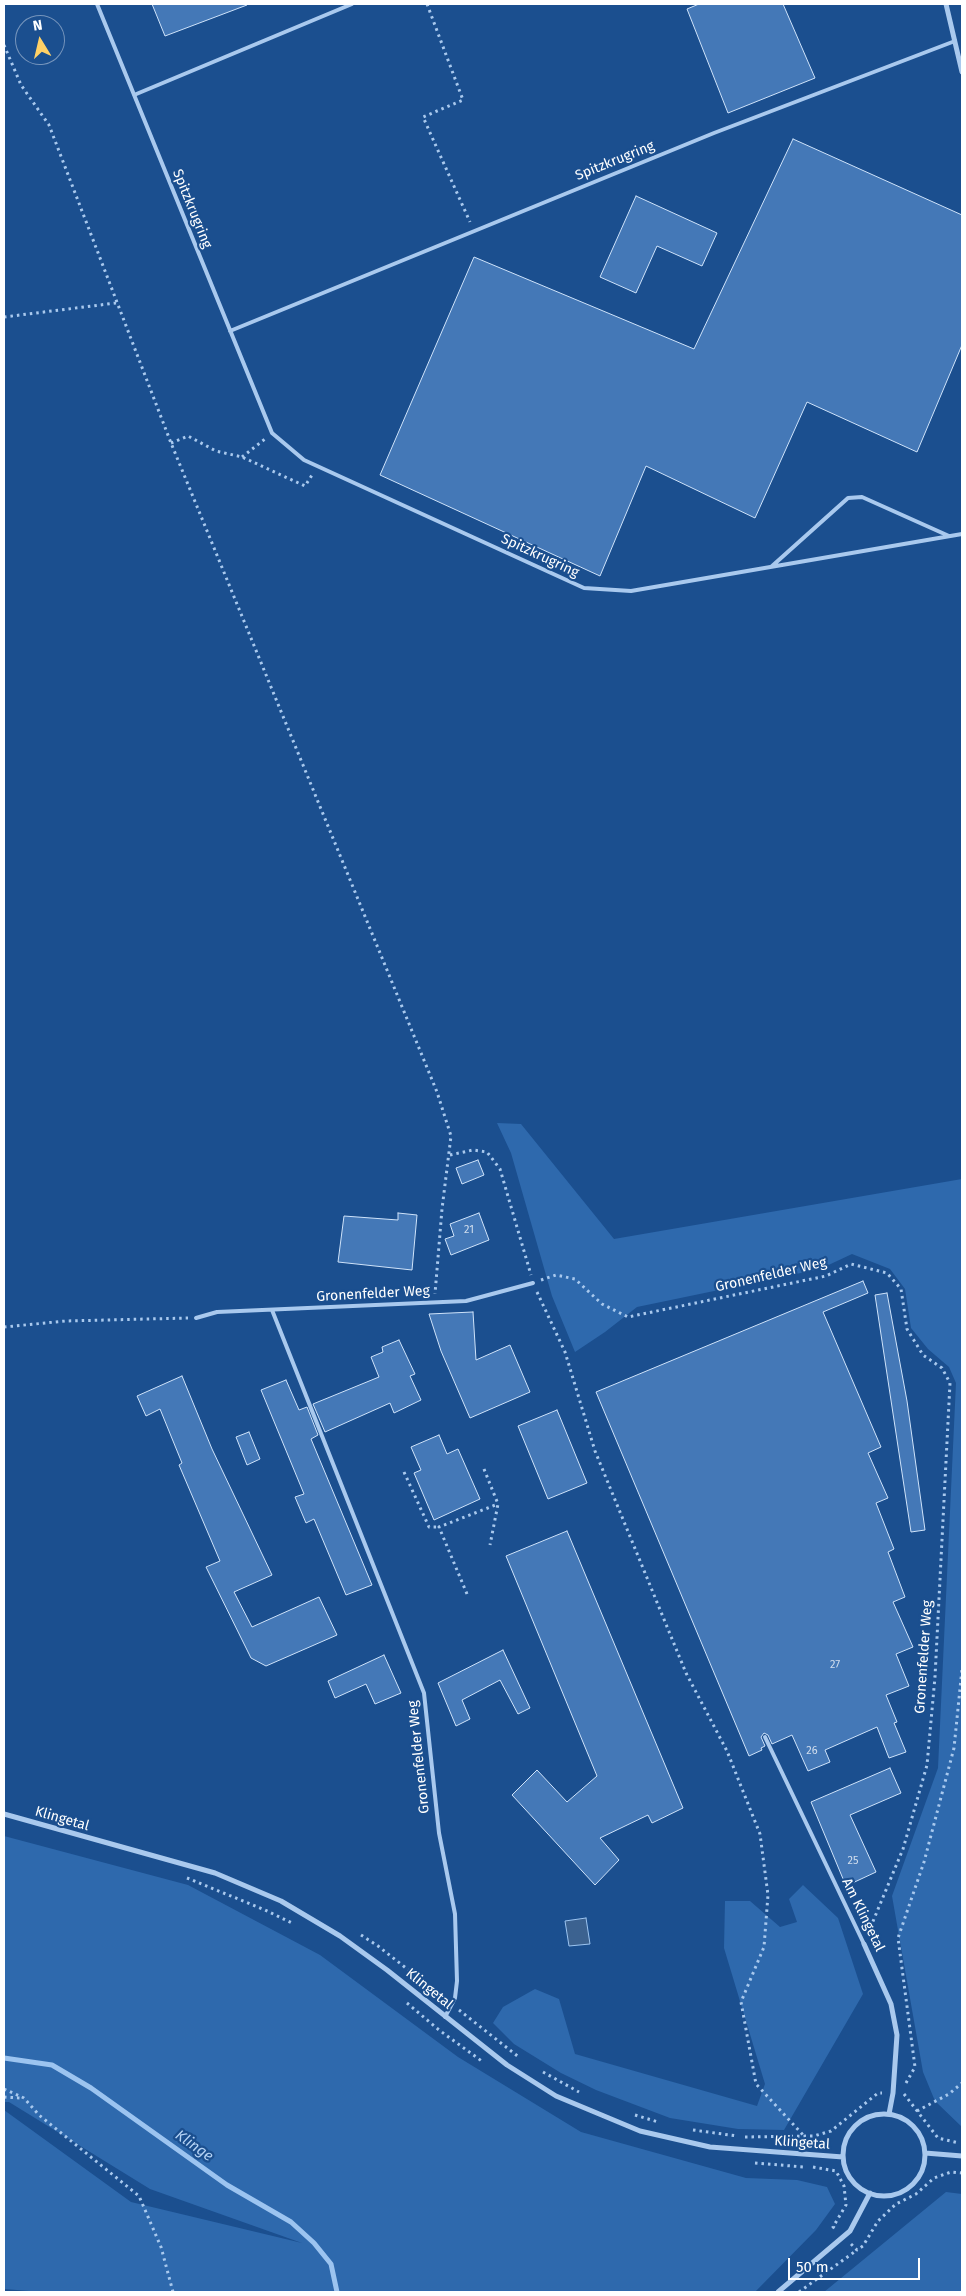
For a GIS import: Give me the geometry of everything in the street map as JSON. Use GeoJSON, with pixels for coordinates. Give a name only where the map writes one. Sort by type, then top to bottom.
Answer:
{"type":"FeatureCollection","features":[{"type":"Feature","properties":{"kind":"street"},"geometry":{"type":"LineString","coordinates":[[946,4],[962,72]]}},
{"type":"Feature","properties":{"kind":"street","name":"Klingetal"},"geometry":{"type":"LineString","coordinates":[[4,1814],[215,1873],[281,1901],[340,1936],[387,1970],[507,2065],[556,2096],[640,2131],[710,2147],[843,2157]]}},
{"type":"Feature","properties":{"kind":"street","name":"Am Klingetal"},"geometry":{"type":"LineString","coordinates":[[864,1944],[891,2004],[896,2027],[893,2093],[889,2114]]}},
{"type":"Feature","properties":{"kind":"street"},"geometry":{"type":"LineString","coordinates":[[877,2114],[889,2114],[900,2117],[914,2127],[924,2142],[926,2153],[924,2167],[918,2179],[908,2188],[896,2194],[883,2196],[870,2193],[851,2179],[843,2157],[846,2140],[856,2125],[866,2118],[877,2114]]}},
{"type":"Feature","properties":{"kind":"street"},"geometry":{"type":"LineString","coordinates":[[926,2153],[962,2156]]}},
{"type":"Feature","properties":{"kind":"street"},"geometry":{"type":"LineString","coordinates":[[778,2292],[850,2231],[870,2193]]}},
{"type":"Feature","properties":{"kind":"lane","name":"Spitzkrugring"},"geometry":{"type":"LineString","coordinates":[[97,4],[272,433],[304,460],[584,588],[630,591],[962,534]]}},
{"type":"Feature","properties":{"kind":"lane"},"geometry":{"type":"LineString","coordinates":[[134,95],[352,4]]}},
{"type":"Feature","properties":{"kind":"lane","name":"Spitzkrugring"},"geometry":{"type":"LineString","coordinates":[[230,331],[714,133],[955,40]]}},
{"type":"Feature","properties":{"kind":"lane"},"geometry":{"type":"LineString","coordinates":[[770,567],[848,498],[862,497],[949,536]]}},
{"type":"Feature","properties":{"kind":"lane","name":"Gronenfelder Weg"},"geometry":{"type":"LineString","coordinates":[[196,1318],[216,1312],[466,1300],[533,1282]]}},
{"type":"Feature","properties":{"kind":"lane","name":"Gronenfelder Weg"},"geometry":{"type":"LineString","coordinates":[[272,1310],[424,1693],[438,1833],[456,1914],[457,1981],[455,1998],[445,2017]]}},
{"type":"Feature","properties":{"kind":"lane","name":"Am Klingetal"},"geometry":{"type":"LineString","coordinates":[[766,1737],[864,1944]]}},
{"type":"Feature","properties":{"kind":"path"},"geometry":{"type":"LineString","coordinates":[[427,4],[463,100],[423,117],[474,231]]}},
{"type":"Feature","properties":{"kind":"path"},"geometry":{"type":"LineString","coordinates":[[4,45],[21,85],[48,125],[172,443],[437,1092],[451,1136],[442,1209],[434,1302]]}},
{"type":"Feature","properties":{"kind":"path"},"geometry":{"type":"LineString","coordinates":[[4,318],[116,303]]}},
{"type":"Feature","properties":{"kind":"path"},"geometry":{"type":"LineString","coordinates":[[242,457],[272,433]]}},
{"type":"Feature","properties":{"kind":"path"},"geometry":{"type":"LineString","coordinates":[[172,443],[188,436],[216,451],[242,457],[305,486],[318,466]]}},
{"type":"Feature","properties":{"kind":"path"},"geometry":{"type":"LineString","coordinates":[[450,1155],[473,1150],[487,1152],[500,1170],[533,1282],[564,1352],[598,1460],[686,1673],[727,1751],[760,1834],[768,1895],[764,1946],[741,2002],[756,2084],[805,2136]]}},
{"type":"Feature","properties":{"kind":"path","name":"Gronenfelder Weg"},"geometry":{"type":"LineString","coordinates":[[533,1282],[556,1276],[575,1279],[602,1304],[628,1317],[826,1276],[851,1264],[887,1273],[900,1289],[907,1330],[923,1355],[942,1368],[950,1383],[935,1677],[927,1765],[903,1849],[864,1944]]}},
{"type":"Feature","properties":{"kind":"path"},"geometry":{"type":"LineString","coordinates":[[4,1327],[66,1321],[196,1318]]}},
{"type":"Feature","properties":{"kind":"path"},"geometry":{"type":"LineString","coordinates":[[484,1470],[498,1504],[490,1545]]}},
{"type":"Feature","properties":{"kind":"path"},"geometry":{"type":"LineString","coordinates":[[404,1472],[429,1527],[438,1527],[498,1504]]}},
{"type":"Feature","properties":{"kind":"path"},"geometry":{"type":"LineString","coordinates":[[438,1527],[467,1594]]}},
{"type":"Feature","properties":{"kind":"path"},"geometry":{"type":"LineString","coordinates":[[962,1669],[954,1748],[924,1862],[898,1938],[915,2067],[906,2083],[906,2094],[938,2138],[962,2144]]}},
{"type":"Feature","properties":{"kind":"path"},"geometry":{"type":"LineString","coordinates":[[185,1878],[265,1910],[298,1926]]}},
{"type":"Feature","properties":{"kind":"path"},"geometry":{"type":"LineString","coordinates":[[355,1931],[378,1946],[528,2064]]}},
{"type":"Feature","properties":{"kind":"path"},"geometry":{"type":"LineString","coordinates":[[406,2001],[439,2030],[491,2067]]}},
{"type":"Feature","properties":{"kind":"path"},"geometry":{"type":"LineString","coordinates":[[536,2068],[582,2093]]}},
{"type":"Feature","properties":{"kind":"path"},"geometry":{"type":"LineString","coordinates":[[917,2111],[949,2094],[962,2083]]}},
{"type":"Feature","properties":{"kind":"path"},"geometry":{"type":"LineString","coordinates":[[4,2089],[24,2098],[39,2115],[139,2196],[161,2247],[173,2292]]}},
{"type":"Feature","properties":{"kind":"path"},"geometry":{"type":"LineString","coordinates":[[690,2130],[742,2137],[805,2136],[831,2131],[878,2093],[906,2094]]}},
{"type":"Feature","properties":{"kind":"path"},"geometry":{"type":"LineString","coordinates":[[4,2098],[24,2098]]}},
{"type":"Feature","properties":{"kind":"path"},"geometry":{"type":"LineString","coordinates":[[634,2115],[662,2123]]}},
{"type":"Feature","properties":{"kind":"path"},"geometry":{"type":"LineString","coordinates":[[751,2162],[836,2172],[844,2186],[846,2204],[833,2227],[857,2250]]}},
{"type":"Feature","properties":{"kind":"path"},"geometry":{"type":"LineString","coordinates":[[799,2292],[863,2246],[878,2221],[896,2204],[916,2194],[934,2178],[951,2172],[962,2173]]}},
{"type":"Feature","properties":{"kind":"shaded area"},"geometry":{"type":"Polygon","coordinates":[[[497,1123],[521,1124],[614,1239],[962,1179],[962,2127],[935,2101],[923,2072],[892,1896],[938,1768],[956,1383],[949,1367],[928,1349],[911,1328],[905,1289],[890,1269],[852,1254],[820,1269],[637,1307],[575,1352],[552,1296],[511,1153],[497,1123]]]}},
{"type":"Feature","properties":{"kind":"shaded area"},"geometry":{"type":"Polygon","coordinates":[[[4,1836],[188,1885],[320,1955],[458,2057],[581,2132],[746,2178],[797,2180],[827,2187],[835,2204],[816,2230],[755,2292],[42,2292],[4,2289],[4,2110],[131,2202],[302,2243],[150,2189],[9,2102],[4,2102],[4,1836]]]}},
{"type":"Feature","properties":{"kind":"shaded area"},"geometry":{"type":"Polygon","coordinates":[[[803,1885],[838,1918],[863,1994],[784,2130],[738,2129],[670,2118],[596,2090],[561,2073],[514,2044],[493,2023],[503,2007],[535,1989],[559,1999],[575,2054],[757,2106],[765,2084],[724,1948],[725,1901],[750,1901],[780,1927],[797,1922],[789,1899],[803,1885]]]}},
{"type":"Feature","properties":{"kind":"shaded area"},"geometry":{"type":"Polygon","coordinates":[[[586,1918],[590,1944],[569,1946],[565,1921],[586,1918]]]}},
{"type":"Feature","properties":{"kind":"shaded area"},"geometry":{"type":"Polygon","coordinates":[[[946,2192],[962,2194],[962,2292],[824,2292],[946,2192]]]}},
{"type":"Feature","properties":{"kind":"building"},"geometry":{"type":"Polygon","coordinates":[[[152,4],[247,4],[247,5],[165,36],[152,4]]]}},
{"type":"Feature","properties":{"kind":"building"},"geometry":{"type":"Polygon","coordinates":[[[699,4],[783,4],[815,78],[728,113],[687,9],[699,4]]]}},
{"type":"Feature","properties":{"kind":"building"},"geometry":{"type":"Polygon","coordinates":[[[793,139],[962,215],[962,345],[917,452],[807,402],[755,518],[646,466],[600,576],[380,475],[474,257],[694,349],[793,139]]]}},
{"type":"Feature","properties":{"kind":"building"},"geometry":{"type":"Polygon","coordinates":[[[636,196],[717,233],[702,266],[657,246],[636,293],[600,277],[636,196]]]}},
{"type":"Feature","properties":{"kind":"building"},"geometry":{"type":"Polygon","coordinates":[[[478,1160],[484,1175],[462,1184],[456,1168],[478,1160]]]}},
{"type":"Feature","properties":{"kind":"building"},"geometry":{"type":"Polygon","coordinates":[[[398,1213],[417,1215],[412,1270],[338,1262],[344,1216],[398,1220],[398,1213]]]}},
{"type":"Feature","properties":{"kind":"building"},"geometry":{"type":"Polygon","coordinates":[[[479,1213],[489,1240],[451,1255],[445,1239],[454,1236],[450,1224],[479,1213]]]}},
{"type":"Feature","properties":{"kind":"building"},"geometry":{"type":"Polygon","coordinates":[[[863,1281],[868,1293],[823,1312],[881,1447],[868,1453],[888,1498],[876,1503],[894,1549],[888,1552],[905,1597],[893,1602],[913,1647],[896,1654],[909,1686],[886,1695],[897,1722],[894,1723],[906,1752],[889,1758],[877,1727],[825,1750],[830,1762],[808,1771],[792,1735],[772,1744],[768,1735],[764,1733],[761,1737],[765,1746],[761,1748],[762,1750],[749,1756],[596,1392],[863,1281]]]}},
{"type":"Feature","properties":{"kind":"building"},"geometry":{"type":"Polygon","coordinates":[[[887,1293],[907,1401],[925,1530],[911,1532],[875,1295],[887,1293]]]}},
{"type":"Feature","properties":{"kind":"building"},"geometry":{"type":"Polygon","coordinates":[[[473,1312],[476,1360],[510,1345],[530,1392],[470,1418],[441,1351],[429,1314],[473,1312]]]}},
{"type":"Feature","properties":{"kind":"building"},"geometry":{"type":"Polygon","coordinates":[[[399,1340],[415,1374],[410,1376],[421,1400],[394,1413],[390,1403],[325,1432],[313,1404],[379,1377],[371,1357],[383,1352],[382,1347],[399,1340]]]}},
{"type":"Feature","properties":{"kind":"building"},"geometry":{"type":"Polygon","coordinates":[[[182,1376],[212,1449],[272,1575],[234,1592],[252,1627],[319,1597],[337,1635],[266,1666],[251,1658],[206,1567],[220,1561],[179,1465],[182,1463],[160,1409],[146,1416],[137,1396],[182,1376]]]}},
{"type":"Feature","properties":{"kind":"building"},"geometry":{"type":"Polygon","coordinates":[[[286,1380],[299,1410],[307,1407],[318,1435],[311,1439],[372,1585],[346,1595],[314,1519],[306,1523],[295,1497],[304,1494],[261,1390],[286,1380]]]}},
{"type":"Feature","properties":{"kind":"building"},"geometry":{"type":"Polygon","coordinates":[[[557,1410],[587,1483],[548,1499],[518,1426],[557,1410]]]}},
{"type":"Feature","properties":{"kind":"building"},"geometry":{"type":"Polygon","coordinates":[[[249,1432],[260,1459],[247,1465],[236,1437],[249,1432]]]}},
{"type":"Feature","properties":{"kind":"building"},"geometry":{"type":"Polygon","coordinates":[[[439,1435],[447,1454],[458,1449],[480,1499],[434,1520],[414,1473],[421,1470],[411,1447],[439,1435]]]}},
{"type":"Feature","properties":{"kind":"building"},"geometry":{"type":"Polygon","coordinates":[[[567,1531],[683,1808],[652,1823],[648,1815],[600,1838],[619,1860],[595,1885],[512,1795],[537,1770],[567,1802],[597,1776],[506,1556],[567,1531]]]}},
{"type":"Feature","properties":{"kind":"building"},"geometry":{"type":"Polygon","coordinates":[[[503,1650],[530,1708],[518,1714],[500,1680],[462,1700],[470,1719],[456,1726],[438,1683],[503,1650]]]}},
{"type":"Feature","properties":{"kind":"building"},"geometry":{"type":"Polygon","coordinates":[[[384,1655],[401,1693],[375,1704],[366,1684],[335,1698],[328,1681],[384,1655]]]}},
{"type":"Feature","properties":{"kind":"building"},"geometry":{"type":"Polygon","coordinates":[[[890,1768],[901,1793],[850,1815],[876,1872],[846,1886],[811,1802],[890,1768]]]}},
{"type":"Feature","properties":{"kind":"waterway","name":"Klinge"},"geometry":{"type":"LineString","coordinates":[[4,2058],[52,2065],[91,2088],[227,2185],[291,2222],[314,2243],[331,2264],[337,2292]]}}]}
